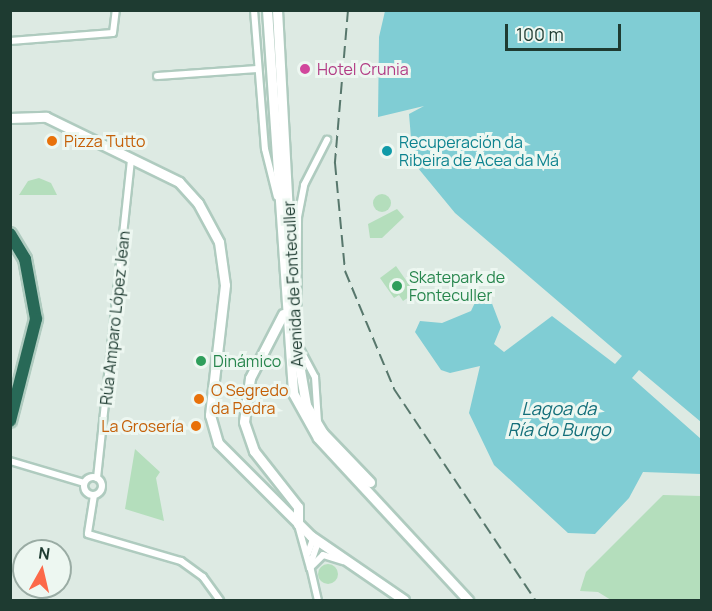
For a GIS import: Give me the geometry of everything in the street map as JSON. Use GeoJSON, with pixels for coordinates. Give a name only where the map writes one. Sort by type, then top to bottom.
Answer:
{"type":"FeatureCollection","features":[{"type":"Feature","properties":{"kind":"highway"},"geometry":{"type":"LineString","coordinates":[[10,234],[25,259],[36,319],[16,387],[10,421]]}},
{"type":"Feature","properties":{"kind":"main road","name":"Avenida de Fonteculler"},"geometry":{"type":"LineString","coordinates":[[267,10],[287,286],[286,350],[293,393],[314,425],[456,581],[467,600]]}},
{"type":"Feature","properties":{"kind":"main road","name":"Avenida de Fonteculler"},"geometry":{"type":"LineString","coordinates":[[278,10],[292,325],[302,395],[314,425],[475,600]]}},
{"type":"Feature","properties":{"kind":"main road"},"geometry":{"type":"LineString","coordinates":[[276,151],[282,80]]}},
{"type":"Feature","properties":{"kind":"main road"},"geometry":{"type":"LineString","coordinates":[[10,118],[46,117],[179,182],[198,203],[219,242],[225,285],[213,429],[227,455],[318,542],[404,600]]}},
{"type":"Feature","properties":{"kind":"main road"},"geometry":{"type":"LineString","coordinates":[[287,286],[282,323],[250,378],[244,422],[254,451],[298,507],[298,524]]}},
{"type":"Feature","properties":{"kind":"street"},"geometry":{"type":"LineString","coordinates":[[10,41],[112,33],[116,10]]}},
{"type":"Feature","properties":{"kind":"street"},"geometry":{"type":"LineString","coordinates":[[254,10],[265,149],[281,207]]}},
{"type":"Feature","properties":{"kind":"street"},"geometry":{"type":"LineString","coordinates":[[272,10],[279,26]]}},
{"type":"Feature","properties":{"kind":"street"},"geometry":{"type":"LineString","coordinates":[[157,76],[258,69]]}},
{"type":"Feature","properties":{"kind":"street"},"geometry":{"type":"LineString","coordinates":[[314,425],[316,387],[297,341],[298,217],[304,185],[327,140]]}},
{"type":"Feature","properties":{"kind":"street"},"geometry":{"type":"LineString","coordinates":[[265,149],[276,151]]}},
{"type":"Feature","properties":{"kind":"street","name":"Rúa Amparo López Jean"},"geometry":{"type":"LineString","coordinates":[[94,495],[102,488],[97,478],[131,158]]}},
{"type":"Feature","properties":{"kind":"street"},"geometry":{"type":"LineString","coordinates":[[286,350],[302,395],[316,387]]}},
{"type":"Feature","properties":{"kind":"street"},"geometry":{"type":"LineString","coordinates":[[301,383],[316,387]]}},
{"type":"Feature","properties":{"kind":"street"},"geometry":{"type":"LineString","coordinates":[[10,461],[84,483],[97,478]]}},
{"type":"Feature","properties":{"kind":"street"},"geometry":{"type":"LineString","coordinates":[[84,483],[85,491],[94,495],[88,534],[181,561],[203,577],[220,600]]}},
{"type":"Feature","properties":{"kind":"street"},"geometry":{"type":"LineString","coordinates":[[298,524],[318,600]]}},
{"type":"Feature","properties":{"kind":"street"},"geometry":{"type":"LineString","coordinates":[[310,568],[318,542]]}},
{"type":"Feature","properties":{"kind":"street"},"geometry":{"type":"LineString","coordinates":[[310,568],[323,555],[354,566]]}},
{"type":"Feature","properties":{"kind":"green space"},"geometry":{"type":"Polygon","coordinates":[[[39,178],[51,183],[57,195],[19,195],[28,181],[39,178]]]}},
{"type":"Feature","properties":{"kind":"green space"},"geometry":{"type":"Polygon","coordinates":[[[378,194],[386,194],[391,199],[389,210],[378,212],[373,207],[373,199],[378,194]]]}},
{"type":"Feature","properties":{"kind":"green space"},"geometry":{"type":"Polygon","coordinates":[[[397,209],[404,217],[382,238],[370,238],[368,224],[397,209]]]}},
{"type":"Feature","properties":{"kind":"green space","name":"Skatepark de Fonteculler"},"geometry":{"type":"Polygon","coordinates":[[[396,266],[415,293],[403,301],[399,295],[394,298],[380,278],[396,266]]]}},
{"type":"Feature","properties":{"kind":"green space"},"geometry":{"type":"Polygon","coordinates":[[[135,449],[160,472],[156,478],[164,521],[125,509],[135,449]]]}},
{"type":"Feature","properties":{"kind":"green space"},"geometry":{"type":"Polygon","coordinates":[[[663,495],[701,496],[701,600],[611,600],[598,592],[580,591],[586,572],[663,495]]]}},
{"type":"Feature","properties":{"kind":"green space"},"geometry":{"type":"Polygon","coordinates":[[[328,564],[335,567],[338,574],[335,581],[328,584],[321,581],[318,574],[321,567],[328,564]]]}},
{"type":"Feature","properties":{"kind":"water","name":"Lagoa da Ría do Burgo"},"geometry":{"type":"Polygon","coordinates":[[[385,11],[701,11],[701,422],[639,370],[632,378],[701,439],[701,474],[643,472],[629,498],[595,534],[568,533],[494,465],[469,413],[480,366],[450,373],[441,370],[415,332],[420,321],[442,323],[471,311],[481,290],[488,293],[501,327],[494,344],[504,352],[552,316],[615,364],[622,356],[455,213],[413,162],[409,114],[424,106],[378,117],[379,37],[385,11]]]}},
{"type":"Feature","properties":{"kind":"railway"},"geometry":{"type":"LineString","coordinates":[[348,10],[335,163],[345,271],[394,389],[535,600]]}},
{"type":"Feature","properties":{"kind":"place","name":"Hotel Crunia"},"geometry":{"type":"Point","coordinates":[305,69]}},
{"type":"Feature","properties":{"kind":"place","name":"Pizza Tutto"},"geometry":{"type":"Point","coordinates":[52,141]}},
{"type":"Feature","properties":{"kind":"place","name":"Recuperación da Ribeira de Acea da Má"},"geometry":{"type":"Point","coordinates":[387,151]}},
{"type":"Feature","properties":{"kind":"place","name":"Skatepark de Fonteculler"},"geometry":{"type":"Point","coordinates":[397,286]}},
{"type":"Feature","properties":{"kind":"place","name":"Dinámico"},"geometry":{"type":"Point","coordinates":[201,361]}},
{"type":"Feature","properties":{"kind":"place","name":"O Segredo da Pedra"},"geometry":{"type":"Point","coordinates":[199,399]}},
{"type":"Feature","properties":{"kind":"place","name":"La Grosería"},"geometry":{"type":"Point","coordinates":[196,426]}}]}
